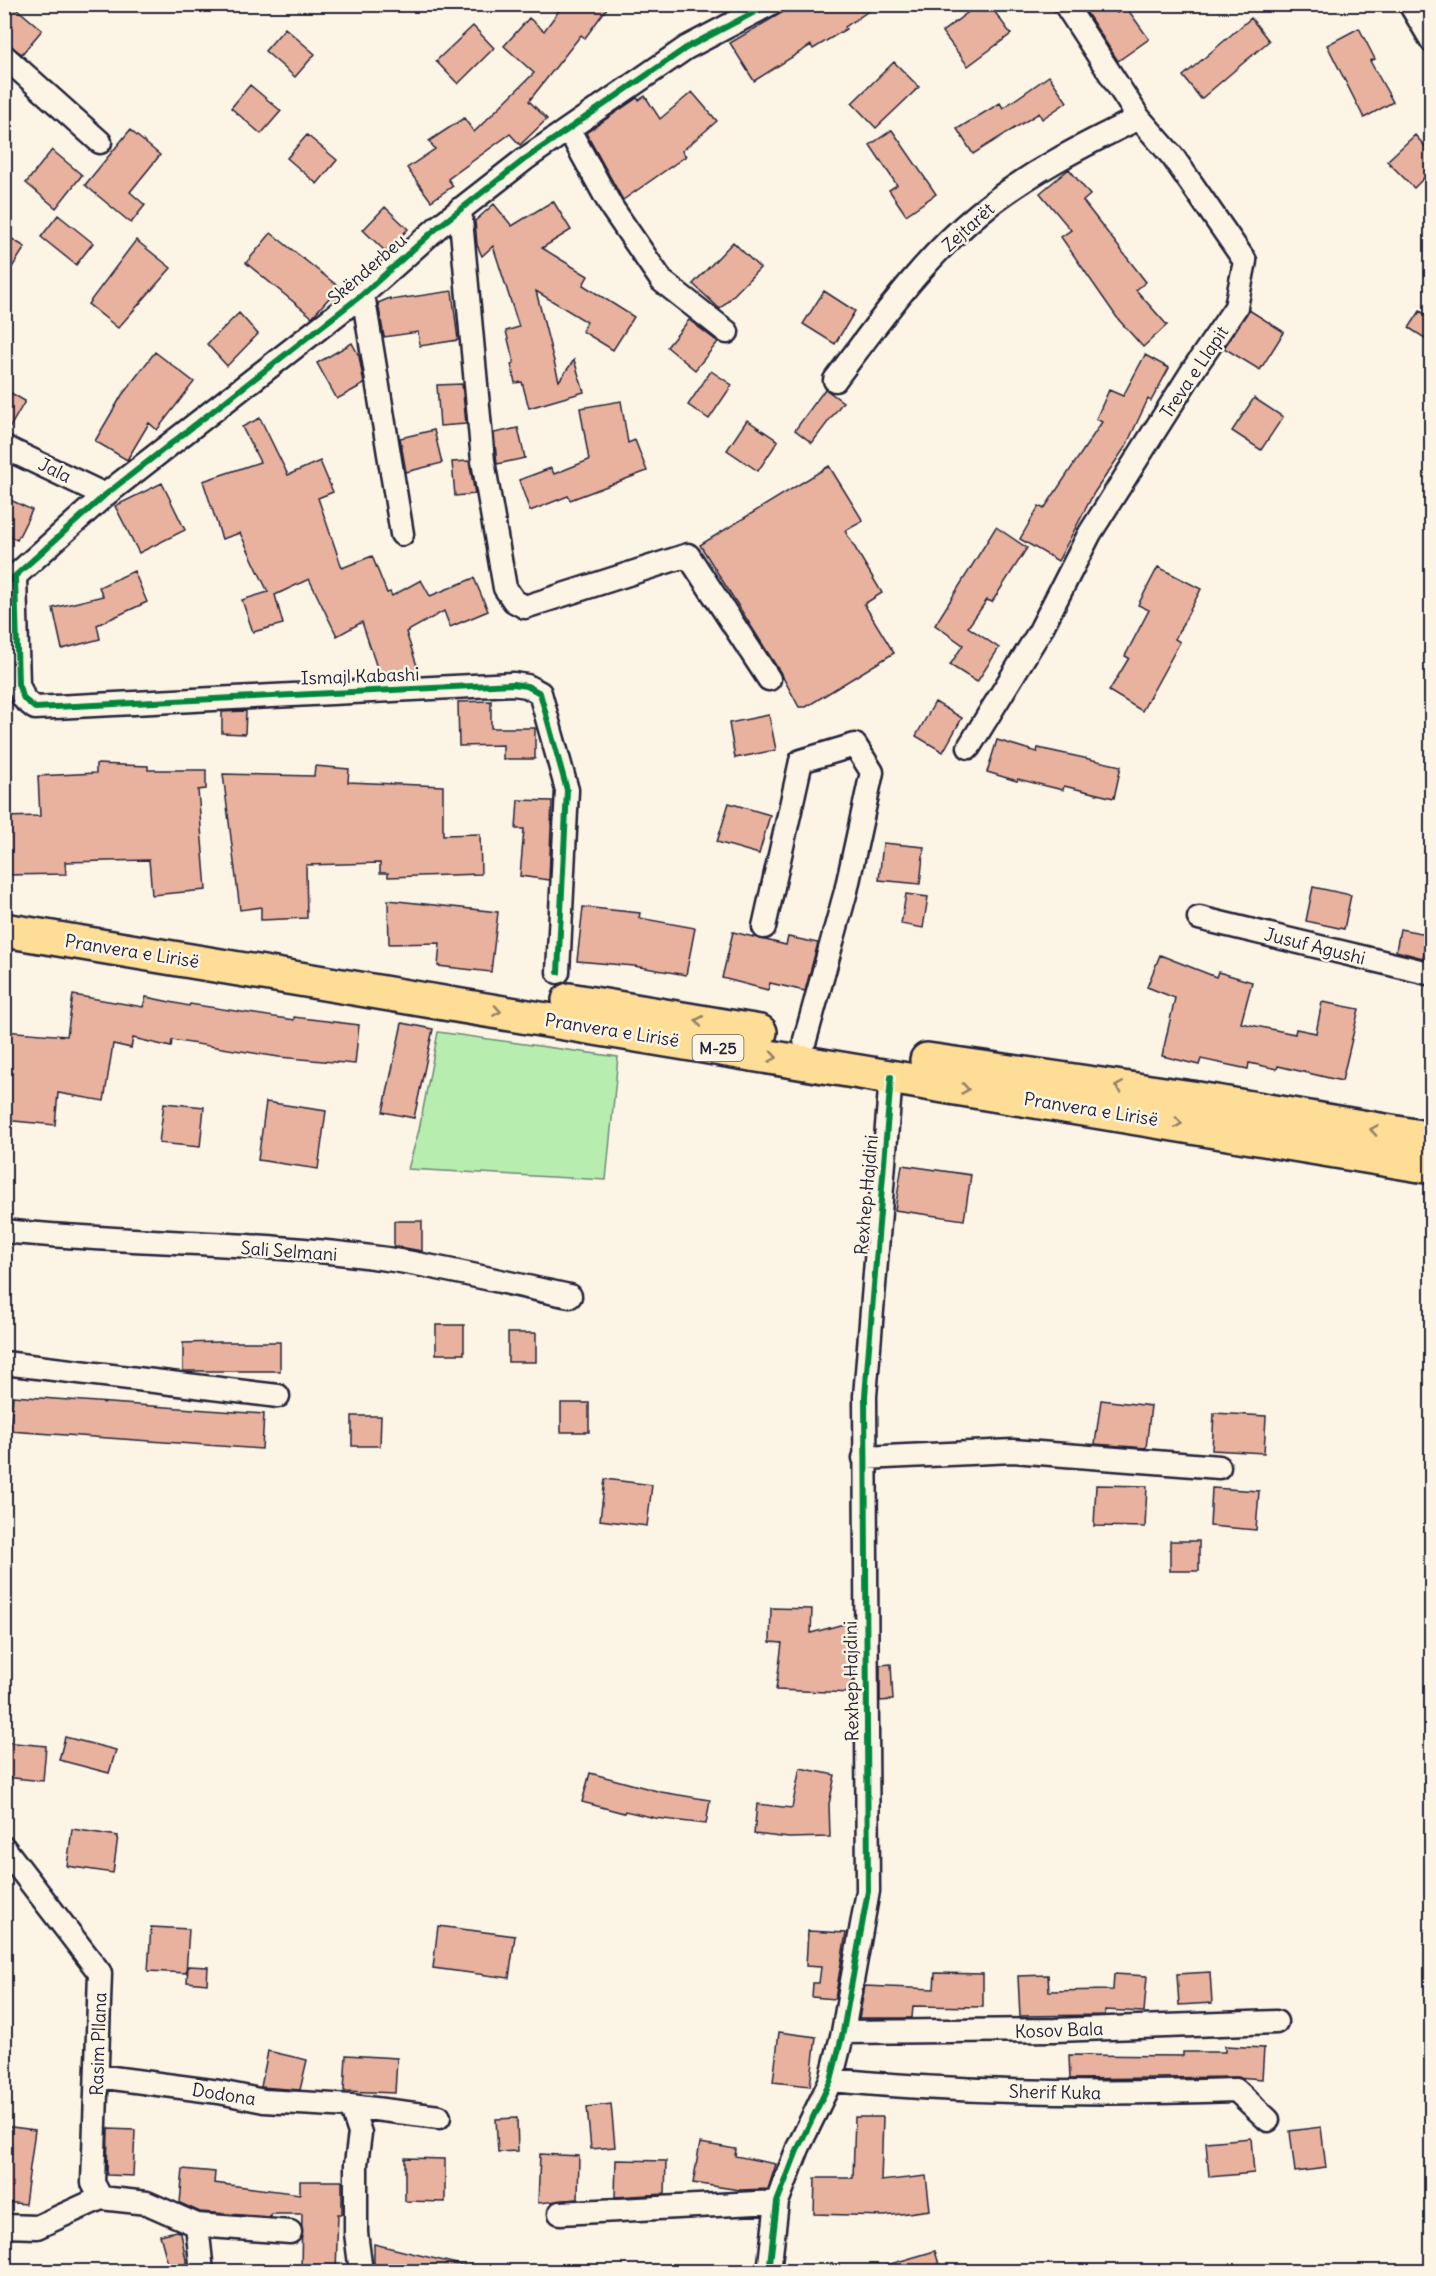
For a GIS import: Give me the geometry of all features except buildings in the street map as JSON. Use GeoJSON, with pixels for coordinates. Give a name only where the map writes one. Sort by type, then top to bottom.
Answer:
{"type":"FeatureCollection","features":[{"type":"Feature","properties":{"kind":"main road","name":"Pranvera e Lirisë"},"geometry":{"type":"LineString","coordinates":[[4,915],[385,975],[653,1013],[896,1056],[1192,1098],[1431,1139]]}},
{"type":"Feature","properties":{"kind":"main road","name":"Pranvera e Lirisë"},"geometry":{"type":"LineString","coordinates":[[4,930],[1431,1167]]}},
{"type":"Feature","properties":{"kind":"street","name":"Skënderbeu"},"geometry":{"type":"LineString","coordinates":[[10,582],[105,495],[198,425],[363,294],[460,210],[525,159],[686,48],[770,4]]}},
{"type":"Feature","properties":{"kind":"street","name":"Treva e Llapit"},"geometry":{"type":"LineString","coordinates":[[969,747],[1040,631],[1090,533],[1236,307],[1245,261],[1186,176],[1139,118],[1065,4]]}},
{"type":"Feature","properties":{"kind":"street"},"geometry":{"type":"LineString","coordinates":[[1410,4],[1431,41]]}},
{"type":"Feature","properties":{"kind":"street"},"geometry":{"type":"LineString","coordinates":[[4,56],[100,142]]}},
{"type":"Feature","properties":{"kind":"street","name":"Zejtarët"},"geometry":{"type":"LineString","coordinates":[[835,380],[912,279],[978,214],[1062,156],[1139,118]]}},
{"type":"Feature","properties":{"kind":"street"},"geometry":{"type":"LineString","coordinates":[[569,130],[612,208],[662,281],[727,332]]}},
{"type":"Feature","properties":{"kind":"street"},"geometry":{"type":"LineString","coordinates":[[460,210],[483,461],[505,588],[514,601],[525,607],[688,555],[769,679]]}},
{"type":"Feature","properties":{"kind":"street"},"geometry":{"type":"LineString","coordinates":[[363,294],[402,534]]}},
{"type":"Feature","properties":{"kind":"street","name":"Jala"},"geometry":{"type":"LineString","coordinates":[[4,447],[105,495]]}},
{"type":"Feature","properties":{"kind":"street","name":"Ismajl Kabashi"},"geometry":{"type":"LineString","coordinates":[[10,582],[18,684],[24,699],[35,708],[513,684],[527,686],[540,693],[567,790],[558,972]]}},
{"type":"Feature","properties":{"kind":"street"},"geometry":{"type":"LineString","coordinates":[[764,927],[801,761],[855,745],[872,772],[846,891],[805,1040]]}},
{"type":"Feature","properties":{"kind":"street","name":"Jusuf Agushi"},"geometry":{"type":"LineString","coordinates":[[1199,918],[1431,974]]}},
{"type":"Feature","properties":{"kind":"street","name":"Rexhep Hajdini"},"geometry":{"type":"LineString","coordinates":[[770,2271],[777,2202],[798,2148],[831,2080],[843,2032],[868,1891],[864,1396],[891,1077]]}},
{"type":"Feature","properties":{"kind":"street","name":"Sali Selmani"},"geometry":{"type":"LineString","coordinates":[[4,1231],[162,1243],[286,1248],[388,1259],[570,1296]]}},
{"type":"Feature","properties":{"kind":"street"},"geometry":{"type":"LineString","coordinates":[[4,1364],[279,1396]]}},
{"type":"Feature","properties":{"kind":"street"},"geometry":{"type":"LineString","coordinates":[[864,1458],[1013,1451],[1219,1467]]}},
{"type":"Feature","properties":{"kind":"street","name":"Rasim Pllana"},"geometry":{"type":"LineString","coordinates":[[4,1848],[100,1973],[93,2183],[101,2198]]}},
{"type":"Feature","properties":{"kind":"street"},"geometry":{"type":"LineString","coordinates":[[4,1878],[28,1878]]}},
{"type":"Feature","properties":{"kind":"street","name":"Kosov Bala"},"geometry":{"type":"LineString","coordinates":[[843,2032],[1044,2031],[1276,2022]]}},
{"type":"Feature","properties":{"kind":"street","name":"Dodona"},"geometry":{"type":"LineString","coordinates":[[97,2076],[264,2101],[351,2106],[440,2117]]}},
{"type":"Feature","properties":{"kind":"street","name":"Sherif Kuka"},"geometry":{"type":"LineString","coordinates":[[831,2080],[932,2090],[1124,2094],[1236,2090],[1268,2120]]}},
{"type":"Feature","properties":{"kind":"street"},"geometry":{"type":"LineString","coordinates":[[351,2106],[360,2133],[356,2164],[356,2233],[361,2271]]}},
{"type":"Feature","properties":{"kind":"street"},"geometry":{"type":"LineString","coordinates":[[4,2226],[37,2227],[101,2198],[147,2203],[197,2225],[290,2232]]}},
{"type":"Feature","properties":{"kind":"street"},"geometry":{"type":"LineString","coordinates":[[560,2213],[777,2202]]}},
{"type":"Feature","properties":{"kind":"street"},"geometry":{"type":"LineString","coordinates":[[197,2225],[202,2271]]}},
{"type":"Feature","properties":{"kind":"green space"},"geometry":{"type":"Polygon","coordinates":[[[438,1032],[618,1057],[606,1180],[408,1169],[419,1130],[438,1032]]]}},
{"type":"Feature","properties":{"kind":"cycle path"},"geometry":{"type":"LineString","coordinates":[[4,586],[105,495],[363,294],[438,227],[525,159],[686,48],[770,4]]}},
{"type":"Feature","properties":{"kind":"cycle path"},"geometry":{"type":"LineString","coordinates":[[15,577],[18,684],[24,699],[35,708],[513,684],[527,686],[540,693],[567,790],[558,972]]}},
{"type":"Feature","properties":{"kind":"cycle path"},"geometry":{"type":"LineString","coordinates":[[769,2272],[777,2202],[798,2148],[831,2080],[843,2032],[868,1891],[865,1396],[891,1077]]}}]}
